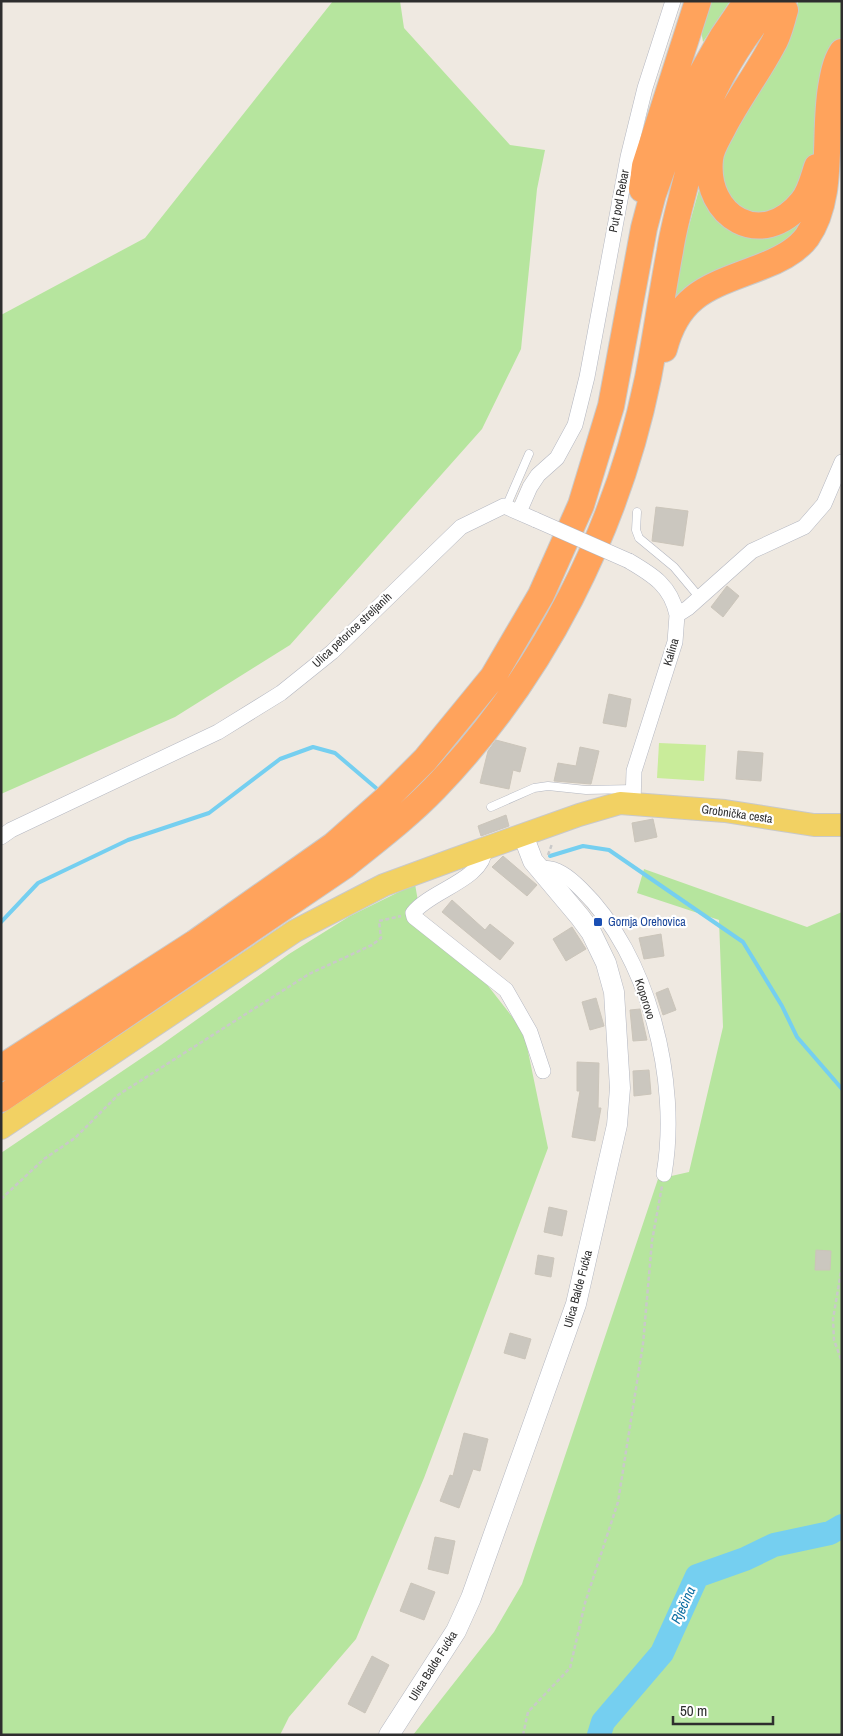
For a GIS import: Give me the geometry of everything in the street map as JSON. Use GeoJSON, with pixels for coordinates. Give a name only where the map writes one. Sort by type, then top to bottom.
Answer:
{"type":"FeatureCollection","features":[{"type":"Feature","properties":{"kind":"highway"},"geometry":{"type":"LineString","coordinates":[[644,228],[642,192],[645,166],[698,1]]}},
{"type":"Feature","properties":{"kind":"highway"},"geometry":{"type":"LineString","coordinates":[[1,1068],[195,942],[334,845],[386,799],[425,760],[493,677],[541,595],[581,505],[611,406],[644,228],[653,194],[682,113],[723,36],[747,1]]}},
{"type":"Feature","properties":{"kind":"highway"},"geometry":{"type":"LineString","coordinates":[[783,4],[772,47],[738,100],[713,148],[710,176],[716,197],[722,208],[735,220],[756,226],[773,222],[791,212],[808,194],[826,138]]}},
{"type":"Feature","properties":{"kind":"highway"},"geometry":{"type":"LineString","coordinates":[[1,1099],[344,866],[391,829],[452,769],[504,706],[542,649],[571,598],[604,525],[641,406],[670,247],[689,171],[714,113],[728,88],[772,25],[783,4]]}},
{"type":"Feature","properties":{"kind":"highway"},"geometry":{"type":"LineString","coordinates":[[641,406],[656,378],[672,324],[684,305],[714,286],[776,261],[805,239],[818,218],[823,201],[826,138],[832,80],[835,66],[842,52]]}},
{"type":"Feature","properties":{"kind":"main road","name":"Grobnička cesta"},"geometry":{"type":"LineString","coordinates":[[633,796],[814,825],[842,825]]}},
{"type":"Feature","properties":{"kind":"main road"},"geometry":{"type":"LineString","coordinates":[[1,1128],[295,931],[384,885],[633,796]]}},
{"type":"Feature","properties":{"kind":"main road","name":"Ulica Balde Fućka"},"geometry":{"type":"LineString","coordinates":[[389,1735],[456,1631],[474,1588],[576,1304],[617,1126],[620,1088],[618,1037],[614,992],[606,963],[591,932],[580,916],[528,854],[523,835]]}},
{"type":"Feature","properties":{"kind":"street","name":"Put pod Rebar"},"geometry":{"type":"LineString","coordinates":[[513,510],[538,476],[557,458],[565,447],[575,425],[581,404],[628,157],[646,88],[673,1]]}},
{"type":"Feature","properties":{"kind":"street"},"geometry":{"type":"LineString","coordinates":[[513,510],[629,560],[662,583],[674,602],[678,615],[700,598],[752,551],[804,527],[816,516],[824,504],[842,462]]}},
{"type":"Feature","properties":{"kind":"street","name":"Ulica petorice streljanih"},"geometry":{"type":"LineString","coordinates":[[1,837],[11,830],[218,732],[280,693],[332,652],[461,527],[513,510]]}},
{"type":"Feature","properties":{"kind":"street","name":"Kalina"},"geometry":{"type":"LineString","coordinates":[[633,796],[636,764],[674,642],[678,615]]}},
{"type":"Feature","properties":{"kind":"street"},"geometry":{"type":"LineString","coordinates":[[485,849],[481,864],[413,913],[418,920],[506,990],[530,1032],[543,1071]]}},
{"type":"Feature","properties":{"kind":"street","name":"Koporovo"},"geometry":{"type":"LineString","coordinates":[[539,869],[546,867],[557,870],[593,901],[606,916],[635,968],[647,1002],[662,1060],[668,1136],[664,1174]]}},
{"type":"Feature","properties":{"kind":"lane"},"geometry":{"type":"LineString","coordinates":[[513,510],[529,454]]}},
{"type":"Feature","properties":{"kind":"lane"},"geometry":{"type":"LineString","coordinates":[[637,512],[636,530],[639,538],[674,566],[700,598]]}},
{"type":"Feature","properties":{"kind":"lane"},"geometry":{"type":"LineString","coordinates":[[492,807],[534,788],[548,786],[633,796]]}},
{"type":"Feature","properties":{"kind":"path"},"geometry":{"type":"LineString","coordinates":[[1,1199],[44,1158],[74,1138],[118,1095],[308,974],[372,945],[381,938],[379,921],[413,913]]}},
{"type":"Feature","properties":{"kind":"path"},"geometry":{"type":"LineString","coordinates":[[523,1735],[528,1712],[570,1668],[585,1603],[618,1502],[643,1344],[652,1241],[664,1174]]}},
{"type":"Feature","properties":{"kind":"path"},"geometry":{"type":"LineString","coordinates":[[842,1266],[833,1319],[834,1340],[842,1362]]}},
{"type":"Feature","properties":{"kind":"green space"},"geometry":{"type":"Polygon","coordinates":[[[333,1],[400,1],[404,28],[510,145],[545,150],[537,189],[521,349],[482,429],[290,645],[175,717],[1,794],[1,315],[145,238],[333,1]]]}},
{"type":"Feature","properties":{"kind":"green space"},"geometry":{"type":"Polygon","coordinates":[[[706,1],[730,1],[703,42],[701,30],[706,1]]]}},
{"type":"Feature","properties":{"kind":"green space"},"geometry":{"type":"Polygon","coordinates":[[[799,1],[842,1],[842,43],[821,138],[801,195],[766,218],[722,201],[721,141],[799,1]]]}},
{"type":"Feature","properties":{"kind":"green space"},"geometry":{"type":"Polygon","coordinates":[[[705,168],[735,227],[817,195],[790,240],[673,308],[685,240],[705,168]]]}},
{"type":"Feature","properties":{"kind":"green space"},"geometry":{"type":"Polygon","coordinates":[[[659,743],[706,745],[704,781],[657,778],[659,743]]]}},
{"type":"Feature","properties":{"kind":"green space"},"geometry":{"type":"Polygon","coordinates":[[[644,869],[807,927],[842,912],[842,1735],[413,1735],[494,1632],[522,1584],[658,1179],[689,1172],[723,1027],[719,920],[637,893],[644,869]]]}},
{"type":"Feature","properties":{"kind":"green space"},"geometry":{"type":"Polygon","coordinates":[[[415,884],[420,913],[464,955],[524,1032],[548,1148],[424,1478],[356,1639],[289,1717],[280,1735],[1,1735],[1,1153],[161,1045],[289,954],[350,916],[415,884]]]}},
{"type":"Feature","properties":{"kind":"building"},"geometry":{"type":"Polygon","coordinates":[[[656,507],[688,511],[683,546],[652,541],[656,507]]]}},
{"type":"Feature","properties":{"kind":"building"},"geometry":{"type":"Polygon","coordinates":[[[727,586],[739,596],[723,617],[711,607],[727,586]]]}},
{"type":"Feature","properties":{"kind":"building"},"geometry":{"type":"Polygon","coordinates":[[[609,694],[631,699],[626,727],[603,723],[609,694]]]}},
{"type":"Feature","properties":{"kind":"building"},"geometry":{"type":"Polygon","coordinates":[[[496,740],[526,748],[520,772],[513,770],[509,789],[480,783],[488,751],[496,740]]]}},
{"type":"Feature","properties":{"kind":"building"},"geometry":{"type":"Polygon","coordinates":[[[580,747],[599,751],[591,784],[554,781],[558,763],[576,766],[580,747]]]}},
{"type":"Feature","properties":{"kind":"building"},"geometry":{"type":"Polygon","coordinates":[[[738,751],[763,753],[761,781],[736,779],[738,751]]]}},
{"type":"Feature","properties":{"kind":"building"},"geometry":{"type":"Polygon","coordinates":[[[506,815],[509,826],[481,836],[478,826],[506,815]]]}},
{"type":"Feature","properties":{"kind":"building"},"geometry":{"type":"Polygon","coordinates":[[[653,819],[657,837],[635,842],[632,823],[653,819]]]}},
{"type":"Feature","properties":{"kind":"building"},"geometry":{"type":"Polygon","coordinates":[[[503,856],[537,885],[527,896],[492,867],[503,856]]]}},
{"type":"Feature","properties":{"kind":"building"},"geometry":{"type":"Polygon","coordinates":[[[452,900],[485,930],[490,924],[514,943],[500,960],[442,912],[452,900]]]}},
{"type":"Feature","properties":{"kind":"building"},"geometry":{"type":"Polygon","coordinates":[[[572,927],[586,949],[566,961],[553,939],[572,927]]]}},
{"type":"Feature","properties":{"kind":"building"},"geometry":{"type":"Polygon","coordinates":[[[661,934],[664,956],[644,959],[639,938],[661,934]]]}},
{"type":"Feature","properties":{"kind":"building"},"geometry":{"type":"Polygon","coordinates":[[[668,988],[676,1010],[663,1015],[656,993],[668,988]]]}},
{"type":"Feature","properties":{"kind":"building"},"geometry":{"type":"Polygon","coordinates":[[[596,998],[604,1026],[590,1030],[582,1002],[596,998]]]}},
{"type":"Feature","properties":{"kind":"building"},"geometry":{"type":"Polygon","coordinates":[[[640,1009],[647,1040],[633,1041],[630,1010],[640,1009]]]}},
{"type":"Feature","properties":{"kind":"building"},"geometry":{"type":"Polygon","coordinates":[[[577,1062],[599,1063],[598,1108],[601,1108],[595,1141],[572,1137],[580,1091],[577,1091],[577,1062]]]}},
{"type":"Feature","properties":{"kind":"building"},"geometry":{"type":"Polygon","coordinates":[[[649,1070],[651,1094],[634,1096],[633,1071],[649,1070]]]}},
{"type":"Feature","properties":{"kind":"building"},"geometry":{"type":"Polygon","coordinates":[[[549,1207],[567,1211],[562,1236],[544,1232],[549,1207]]]}},
{"type":"Feature","properties":{"kind":"building"},"geometry":{"type":"Polygon","coordinates":[[[816,1250],[831,1251],[830,1270],[815,1270],[816,1250]]]}},
{"type":"Feature","properties":{"kind":"building"},"geometry":{"type":"Polygon","coordinates":[[[538,1255],[554,1258],[551,1277],[535,1274],[538,1255]]]}},
{"type":"Feature","properties":{"kind":"building"},"geometry":{"type":"Polygon","coordinates":[[[510,1333],[531,1339],[525,1359],[504,1353],[510,1333]]]}},
{"type":"Feature","properties":{"kind":"building"},"geometry":{"type":"Polygon","coordinates":[[[464,1433],[488,1439],[480,1471],[473,1469],[459,1508],[440,1501],[450,1475],[453,1476],[464,1433]]]}},
{"type":"Feature","properties":{"kind":"building"},"geometry":{"type":"Polygon","coordinates":[[[435,1537],[455,1541],[448,1574],[428,1569],[435,1537]]]}},
{"type":"Feature","properties":{"kind":"building"},"geometry":{"type":"Polygon","coordinates":[[[411,1583],[435,1592],[424,1620],[400,1611],[411,1583]]]}},
{"type":"Feature","properties":{"kind":"building"},"geometry":{"type":"Polygon","coordinates":[[[372,1656],[389,1665],[365,1713],[348,1704],[372,1656]]]}},
{"type":"Feature","properties":{"kind":"waterway"},"geometry":{"type":"LineString","coordinates":[[1,922],[38,883],[128,840],[209,813],[280,759],[313,747],[335,753],[376,788]]}},
{"type":"Feature","properties":{"kind":"waterway"},"geometry":{"type":"LineString","coordinates":[[550,856],[583,846],[609,850],[743,942],[782,1006],[797,1037],[842,1089]]}},
{"type":"Feature","properties":{"kind":"waterway","name":"Rječina"},"geometry":{"type":"LineString","coordinates":[[599,1735],[603,1722],[662,1653],[697,1576],[745,1559],[774,1545],[830,1533],[842,1526]]}},
{"type":"Feature","properties":{"kind":"place","name":"Gornja Orehovica"},"geometry":{"type":"Point","coordinates":[598,922]}}]}
